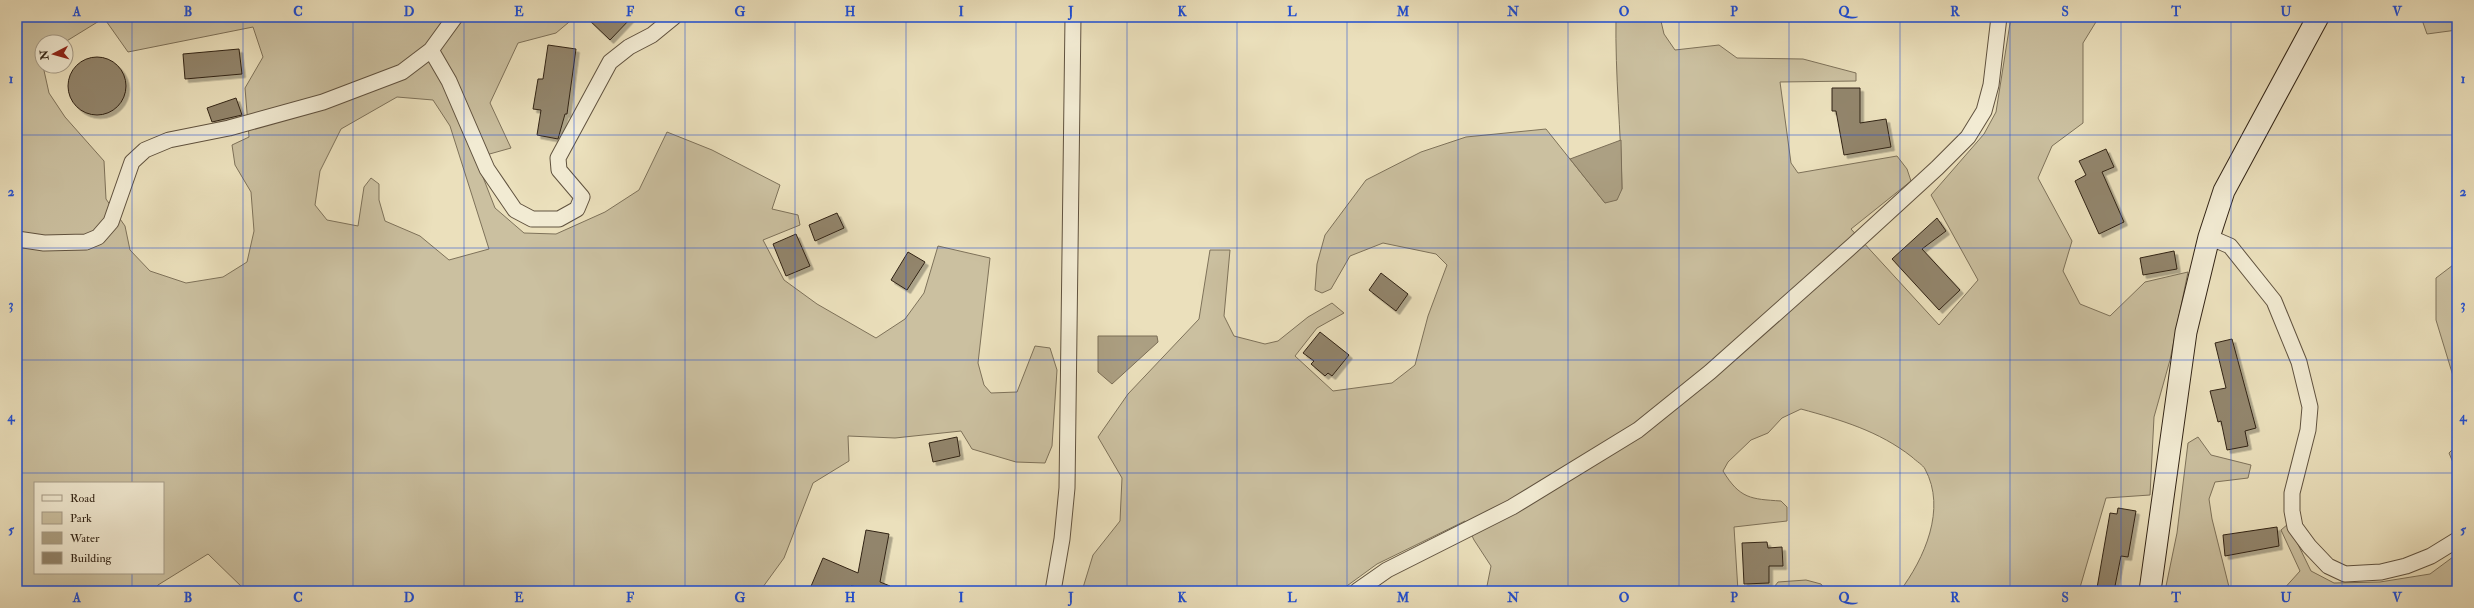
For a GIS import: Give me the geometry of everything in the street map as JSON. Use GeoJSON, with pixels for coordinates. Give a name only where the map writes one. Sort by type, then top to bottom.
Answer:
{"type":"FeatureCollection","features":[{"type":"Feature","properties":{"kind":"street"},"geometry":{"type":"LineString","coordinates":[[17,239],[51,243],[86,242],[98,237],[111,222],[132,162],[145,150],[169,140],[229,128],[323,102],[402,72],[431,50],[455,17]]}},
{"type":"Feature","properties":{"kind":"street"},"geometry":{"type":"LineString","coordinates":[[431,50],[449,81],[487,169],[515,210],[532,219],[559,219],[577,209],[582,197],[559,170],[558,158],[610,62],[629,47],[652,35],[674,17]]}},
{"type":"Feature","properties":{"kind":"street"},"geometry":{"type":"LineString","coordinates":[[1053,591],[1062,539],[1067,488],[1073,17]]}},
{"type":"Feature","properties":{"kind":"street"},"geometry":{"type":"LineString","coordinates":[[1357,591],[1387,570],[1512,507],[1638,430],[1710,372],[1853,245],[1937,168],[1968,137],[1984,111],[1991,85],[1999,17]]}},
{"type":"Feature","properties":{"kind":"street"},"geometry":{"type":"LineString","coordinates":[[2150,591],[2186,332],[2209,237],[2224,191],[2318,17]]}},
{"type":"Feature","properties":{"kind":"street"},"geometry":{"type":"LineString","coordinates":[[2209,237],[2230,246],[2274,301],[2299,362],[2310,406],[2308,430],[2292,493],[2292,511],[2295,527],[2309,546],[2328,566],[2345,574],[2381,572],[2406,566],[2431,556],[2457,540]]}},
{"type":"Feature","properties":{"kind":"green space"},"geometry":{"type":"Polygon","coordinates":[[[17,17],[575,17],[556,33],[518,43],[490,103],[511,148],[486,155],[481,172],[495,208],[524,233],[556,234],[605,212],[639,190],[667,132],[712,150],[780,185],[772,209],[798,215],[800,225],[763,240],[784,280],[817,304],[876,338],[905,319],[924,293],[938,246],[990,258],[978,363],[984,385],[991,393],[1017,392],[1035,346],[1050,348],[1057,370],[1052,446],[1045,463],[1016,462],[972,449],[961,431],[895,438],[848,436],[849,461],[813,483],[784,558],[760,591],[246,591],[208,554],[158,585],[154,591],[17,591],[17,17]],[[104,18],[74,36],[74,34],[34,34],[34,74],[45,74],[49,93],[65,117],[104,161],[106,199],[125,226],[130,250],[150,271],[186,283],[223,277],[247,262],[254,231],[251,192],[235,165],[232,145],[249,137],[245,88],[263,57],[253,27],[128,52],[104,18]],[[397,97],[341,129],[320,171],[315,205],[327,220],[358,226],[364,187],[371,178],[379,184],[379,200],[385,221],[420,236],[449,260],[489,249],[450,126],[433,100],[397,97]]]}},
{"type":"Feature","properties":{"kind":"green space"},"geometry":{"type":"Polygon","coordinates":[[[1616,17],[1660,17],[1664,34],[1675,50],[1719,45],[1737,58],[1803,59],[1856,73],[1856,81],[1780,82],[1791,163],[1798,173],[1897,156],[1907,169],[1911,181],[1851,229],[1939,325],[1978,280],[1931,195],[1984,134],[1996,112],[2011,17],[2099,17],[2083,43],[2083,123],[2052,146],[2038,178],[2072,241],[2063,271],[2080,304],[2110,316],[2145,282],[2188,272],[2170,360],[2154,417],[2150,495],[2106,498],[2079,591],[1900,591],[1917,564],[1930,533],[1934,500],[1931,484],[1925,469],[1921,464],[1899,448],[1873,433],[1831,417],[1801,409],[1782,418],[1768,433],[1751,440],[1728,462],[1723,471],[1735,487],[1747,496],[1781,501],[1787,507],[1787,521],[1734,527],[1738,591],[1486,591],[1491,566],[1474,540],[1465,521],[1377,564],[1340,591],[1082,591],[1093,555],[1120,521],[1122,478],[1098,437],[1128,394],[1199,319],[1210,250],[1230,250],[1224,316],[1234,336],[1265,344],[1278,341],[1308,317],[1332,303],[1344,313],[1317,328],[1295,356],[1333,391],[1392,383],[1415,365],[1428,316],[1447,265],[1436,254],[1383,243],[1350,256],[1331,289],[1322,293],[1315,290],[1317,264],[1325,235],[1366,180],[1421,152],[1466,137],[1546,129],[1605,203],[1622,189],[1616,60],[1616,17]]]}},
{"type":"Feature","properties":{"kind":"green space"},"geometry":{"type":"Polygon","coordinates":[[[2421,17],[2457,17],[2457,30],[2427,34],[2421,17]]]}},
{"type":"Feature","properties":{"kind":"green space"},"geometry":{"type":"Polygon","coordinates":[[[2457,262],[2457,389],[2436,320],[2436,278],[2457,262]]]}},
{"type":"Feature","properties":{"kind":"green space"},"geometry":{"type":"Polygon","coordinates":[[[2198,437],[2211,455],[2251,465],[2248,478],[2215,482],[2209,499],[2212,519],[2230,591],[2165,591],[2177,533],[2188,443],[2198,437]]]}},
{"type":"Feature","properties":{"kind":"green space"},"geometry":{"type":"Polygon","coordinates":[[[2457,445],[2457,472],[2449,453],[2457,445]]]}},
{"type":"Feature","properties":{"kind":"green space"},"geometry":{"type":"Polygon","coordinates":[[[2288,524],[2311,571],[2334,583],[2380,582],[2430,574],[2457,554],[2457,591],[2282,591],[2300,571],[2281,530],[2288,524]]]}},
{"type":"Feature","properties":{"kind":"green space"},"geometry":{"type":"Polygon","coordinates":[[[1806,580],[1821,584],[1826,591],[1771,591],[1778,582],[1806,580]]]}},
{"type":"Feature","properties":{"kind":"water"},"geometry":{"type":"Polygon","coordinates":[[[1621,140],[1622,189],[1617,200],[1605,203],[1570,159],[1621,140]]]}},
{"type":"Feature","properties":{"kind":"water"},"geometry":{"type":"Polygon","coordinates":[[[1098,336],[1157,336],[1158,342],[1112,384],[1098,372],[1098,336]]]}},
{"type":"Feature","properties":{"kind":"building"},"geometry":{"type":"Polygon","coordinates":[[[586,17],[632,17],[610,40],[586,17]]]}},
{"type":"Feature","properties":{"kind":"building"},"geometry":{"type":"Polygon","coordinates":[[[548,45],[576,49],[567,114],[565,114],[558,139],[537,135],[541,110],[533,109],[538,79],[543,79],[548,45]]]}},
{"type":"Feature","properties":{"kind":"building"},"geometry":{"type":"Polygon","coordinates":[[[239,49],[242,74],[185,79],[183,54],[239,49]]]}},
{"type":"Feature","properties":{"kind":"building"},"geometry":{"type":"Polygon","coordinates":[[[91,57],[103,57],[118,65],[126,80],[126,92],[118,107],[103,115],[91,115],[76,107],[68,92],[68,80],[71,74],[74,74],[74,68],[76,65],[91,57]]]}},
{"type":"Feature","properties":{"kind":"building"},"geometry":{"type":"Polygon","coordinates":[[[1832,88],[1860,88],[1860,123],[1886,119],[1891,147],[1844,155],[1836,111],[1832,111],[1832,88]]]}},
{"type":"Feature","properties":{"kind":"building"},"geometry":{"type":"Polygon","coordinates":[[[236,98],[242,115],[212,122],[207,108],[236,98]]]}},
{"type":"Feature","properties":{"kind":"building"},"geometry":{"type":"Polygon","coordinates":[[[2106,149],[2114,167],[2102,172],[2124,222],[2099,234],[2075,181],[2086,175],[2079,161],[2106,149]]]}},
{"type":"Feature","properties":{"kind":"building"},"geometry":{"type":"Polygon","coordinates":[[[837,213],[844,228],[815,241],[809,225],[837,213]]]}},
{"type":"Feature","properties":{"kind":"building"},"geometry":{"type":"Polygon","coordinates":[[[1937,218],[1946,231],[1922,249],[1960,290],[1939,310],[1892,259],[1937,218]]]}},
{"type":"Feature","properties":{"kind":"building"},"geometry":{"type":"Polygon","coordinates":[[[796,234],[810,266],[786,276],[773,244],[796,234]]]}},
{"type":"Feature","properties":{"kind":"building"},"geometry":{"type":"Polygon","coordinates":[[[2174,251],[2177,269],[2143,275],[2140,258],[2174,251]]]}},
{"type":"Feature","properties":{"kind":"building"},"geometry":{"type":"Polygon","coordinates":[[[908,252],[925,262],[907,290],[891,280],[908,252]]]}},
{"type":"Feature","properties":{"kind":"building"},"geometry":{"type":"Polygon","coordinates":[[[1381,273],[1408,294],[1396,311],[1369,290],[1381,273]]]}},
{"type":"Feature","properties":{"kind":"building"},"geometry":{"type":"Polygon","coordinates":[[[1320,332],[1349,355],[1332,376],[1328,373],[1325,376],[1311,364],[1314,361],[1303,353],[1320,332]]]}},
{"type":"Feature","properties":{"kind":"building"},"geometry":{"type":"Polygon","coordinates":[[[2232,339],[2256,428],[2245,431],[2248,446],[2227,450],[2221,421],[2218,422],[2210,391],[2226,388],[2215,343],[2232,339]]]}},
{"type":"Feature","properties":{"kind":"building"},"geometry":{"type":"Polygon","coordinates":[[[957,437],[960,456],[933,462],[929,443],[957,437]]]}},
{"type":"Feature","properties":{"kind":"building"},"geometry":{"type":"Polygon","coordinates":[[[2118,508],[2136,511],[2128,557],[2121,556],[2114,591],[2111,591],[2097,588],[2110,513],[2117,514],[2118,508]]]}},
{"type":"Feature","properties":{"kind":"building"},"geometry":{"type":"Polygon","coordinates":[[[2277,527],[2279,546],[2225,556],[2223,535],[2277,527]]]}},
{"type":"Feature","properties":{"kind":"building"},"geometry":{"type":"Polygon","coordinates":[[[866,530],[889,534],[880,582],[890,586],[889,591],[851,586],[849,591],[809,591],[823,558],[858,573],[866,530]]]}},
{"type":"Feature","properties":{"kind":"building"},"geometry":{"type":"Polygon","coordinates":[[[1767,542],[1768,548],[1782,547],[1783,566],[1769,566],[1769,583],[1744,584],[1742,543],[1767,542]]]}}]}
